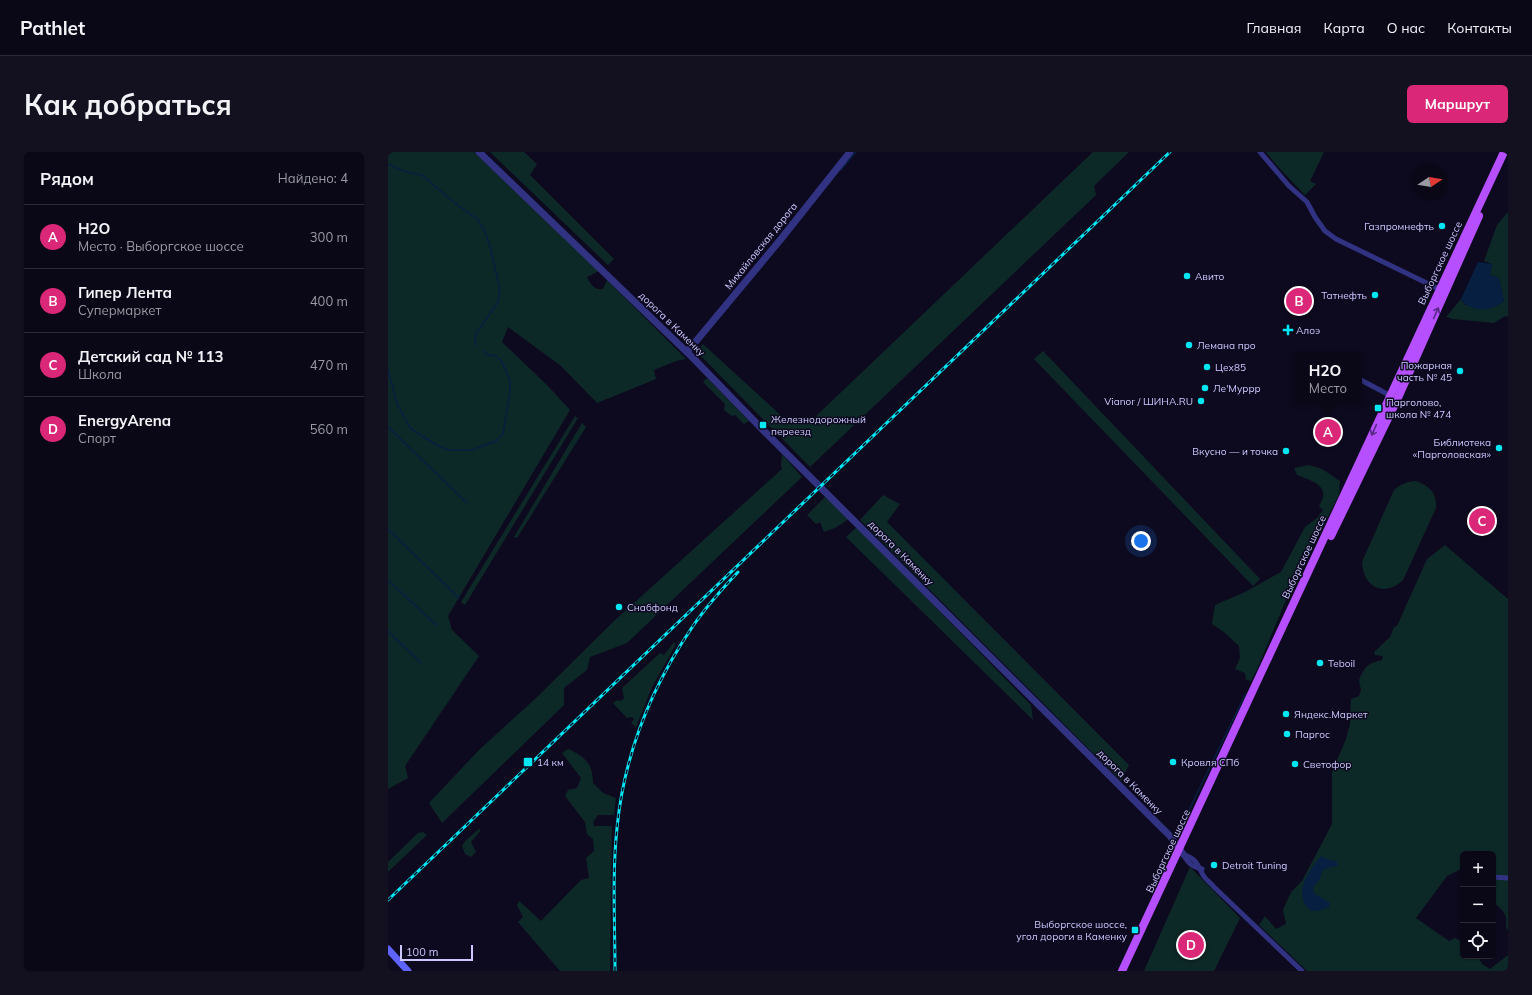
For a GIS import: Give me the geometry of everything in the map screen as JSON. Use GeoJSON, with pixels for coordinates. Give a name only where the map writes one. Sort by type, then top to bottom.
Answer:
{"type":"FeatureCollection","features":[{"type":"Feature","properties":{"kind":"main road","name":"Выборгское шоссе"},"geometry":{"type":"LineString","coordinates":[[1128,971],[1390,395],[1504,152]]}},
{"type":"Feature","properties":{"kind":"main road","name":"Выборгское шоссе"},"geometry":{"type":"LineString","coordinates":[[1122,971],[1182,851],[1397,400],[1508,154]]}},
{"type":"Feature","properties":{"kind":"main road"},"geometry":{"type":"LineString","coordinates":[[388,949],[408,971]]}},
{"type":"Feature","properties":{"kind":"street","name":"дорога в Каменку"},"geometry":{"type":"LineString","coordinates":[[479,152],[687,352],[764,431],[1170,836],[1182,851],[1187,861],[1194,868],[1202,869],[1203,875],[1214,887],[1302,971]]}},
{"type":"Feature","properties":{"kind":"street","name":"Михайловская дорога"},"geometry":{"type":"LineString","coordinates":[[687,352],[850,152]]}},
{"type":"Feature","properties":{"kind":"street"},"geometry":{"type":"LineString","coordinates":[[1260,152],[1289,186],[1307,202],[1325,231],[1336,239],[1439,289]]}},
{"type":"Feature","properties":{"kind":"street"},"geometry":{"type":"LineString","coordinates":[[1362,381],[1397,400]]}},
{"type":"Feature","properties":{"kind":"street"},"geometry":{"type":"LineString","coordinates":[[1496,877],[1508,878]]}},
{"type":"Feature","properties":{"kind":"green space"},"geometry":{"type":"Polygon","coordinates":[[[388,152],[474,152],[599,271],[587,277],[593,286],[597,289],[603,289],[607,280],[686,359],[676,361],[654,370],[656,379],[597,403],[561,366],[508,327],[502,342],[547,385],[570,410],[448,616],[452,630],[479,656],[405,766],[408,778],[388,789],[388,152]]]}},
{"type":"Feature","properties":{"kind":"green space"},"geometry":{"type":"Polygon","coordinates":[[[490,152],[524,152],[537,164],[530,175],[614,259],[608,265],[490,152]]]}},
{"type":"Feature","properties":{"kind":"green space"},"geometry":{"type":"Polygon","coordinates":[[[1093,152],[1129,152],[1094,186],[1096,195],[810,467],[697,352],[703,344],[787,421],[801,422],[811,420],[1093,152]]]}},
{"type":"Feature","properties":{"kind":"green space"},"geometry":{"type":"Polygon","coordinates":[[[1266,152],[1324,152],[1310,181],[1316,184],[1305,195],[1266,152]]]}},
{"type":"Feature","properties":{"kind":"green space"},"geometry":{"type":"Polygon","coordinates":[[[1508,212],[1508,317],[1505,316],[1494,323],[1446,317],[1461,299],[1465,305],[1504,302],[1499,278],[1490,275],[1492,264],[1484,261],[1497,225],[1508,212]]]}},
{"type":"Feature","properties":{"kind":"green space"},"geometry":{"type":"Polygon","coordinates":[[[1043,351],[1260,579],[1253,586],[1034,359],[1043,351]]]}},
{"type":"Feature","properties":{"kind":"green space"},"geometry":{"type":"Polygon","coordinates":[[[707,378],[749,421],[744,424],[735,415],[732,416],[724,410],[725,404],[703,382],[707,378]]]}},
{"type":"Feature","properties":{"kind":"green space"},"geometry":{"type":"Polygon","coordinates":[[[575,416],[578,418],[465,605],[461,602],[575,416]]]}},
{"type":"Feature","properties":{"kind":"green space"},"geometry":{"type":"Polygon","coordinates":[[[582,423],[586,427],[517,538],[514,537],[582,423]]]}},
{"type":"Feature","properties":{"kind":"green space"},"geometry":{"type":"Polygon","coordinates":[[[782,454],[802,477],[627,643],[590,657],[587,670],[564,688],[564,705],[442,823],[429,803],[480,749],[534,700],[613,622],[782,469],[782,454]]]}},
{"type":"Feature","properties":{"kind":"green space"},"geometry":{"type":"Polygon","coordinates":[[[1309,465],[1322,469],[1340,481],[1339,495],[1289,593],[1251,681],[1246,680],[1245,673],[1235,669],[1240,658],[1239,646],[1225,633],[1212,624],[1215,605],[1245,592],[1281,572],[1305,527],[1317,518],[1323,510],[1319,506],[1322,499],[1322,489],[1314,482],[1297,475],[1294,468],[1309,465]]]}},
{"type":"Feature","properties":{"kind":"green space"},"geometry":{"type":"Polygon","coordinates":[[[1415,481],[1431,490],[1435,498],[1436,508],[1403,580],[1389,588],[1382,589],[1376,587],[1366,578],[1363,571],[1362,562],[1394,490],[1399,486],[1415,481]]]}},
{"type":"Feature","properties":{"kind":"green space"},"geometry":{"type":"Polygon","coordinates":[[[883,495],[900,504],[887,522],[1129,765],[1121,781],[860,520],[883,495]]]}},
{"type":"Feature","properties":{"kind":"green space"},"geometry":{"type":"Polygon","coordinates":[[[825,497],[849,519],[835,528],[824,532],[820,522],[816,524],[807,515],[825,497]]]}},
{"type":"Feature","properties":{"kind":"green space"},"geometry":{"type":"Polygon","coordinates":[[[857,527],[1031,705],[1033,720],[846,537],[857,527]]]}},
{"type":"Feature","properties":{"kind":"green space"},"geometry":{"type":"Polygon","coordinates":[[[1445,545],[1508,599],[1508,931],[1506,927],[1506,917],[1496,905],[1496,851],[1460,851],[1460,870],[1447,876],[1416,918],[1449,941],[1455,938],[1460,940],[1460,959],[1480,959],[1482,964],[1490,969],[1508,955],[1508,971],[1307,971],[1259,925],[1265,916],[1276,929],[1286,924],[1283,910],[1291,892],[1302,881],[1332,824],[1332,772],[1346,739],[1350,724],[1351,699],[1359,696],[1361,690],[1359,680],[1365,669],[1372,663],[1382,660],[1383,656],[1375,655],[1374,652],[1390,637],[1394,627],[1397,626],[1427,559],[1445,545]]]}},
{"type":"Feature","properties":{"kind":"green space"},"geometry":{"type":"Polygon","coordinates":[[[674,642],[676,644],[652,687],[636,727],[631,723],[634,719],[632,717],[627,718],[613,703],[617,700],[621,701],[624,698],[622,688],[660,653],[664,655],[674,642]]]}},
{"type":"Feature","properties":{"kind":"green space"},"geometry":{"type":"Polygon","coordinates":[[[568,749],[579,754],[589,765],[593,776],[593,783],[603,793],[616,798],[614,815],[598,815],[593,822],[594,826],[612,826],[610,971],[560,971],[518,922],[523,917],[517,905],[519,901],[541,921],[581,880],[589,878],[586,858],[594,851],[593,839],[587,834],[585,822],[565,796],[568,790],[577,788],[581,778],[562,753],[568,749]]]}},
{"type":"Feature","properties":{"kind":"green space"},"geometry":{"type":"Polygon","coordinates":[[[479,829],[481,830],[471,842],[476,852],[471,857],[465,854],[462,846],[466,840],[479,829]]]}},
{"type":"Feature","properties":{"kind":"green space"},"geometry":{"type":"Polygon","coordinates":[[[423,832],[427,835],[388,872],[388,862],[418,833],[423,832]]]}},
{"type":"Feature","properties":{"kind":"green space"},"geometry":{"type":"Polygon","coordinates":[[[1190,867],[1240,918],[1214,971],[1144,971],[1190,867]]]}},
{"type":"Feature","properties":{"kind":"water"},"geometry":{"type":"Polygon","coordinates":[[[1478,262],[1492,264],[1490,275],[1499,278],[1504,301],[1499,305],[1487,309],[1475,309],[1465,304],[1461,299],[1478,262]]]}},
{"type":"Feature","properties":{"kind":"water"},"geometry":{"type":"Polygon","coordinates":[[[1321,856],[1329,860],[1336,861],[1338,865],[1324,870],[1313,889],[1315,894],[1330,903],[1329,907],[1311,911],[1305,904],[1302,897],[1302,890],[1307,876],[1321,856]]]}},
{"type":"Feature","properties":{"kind":"waterway"},"geometry":{"type":"LineString","coordinates":[[841,170],[856,152]]}},
{"type":"Feature","properties":{"kind":"waterway"},"geometry":{"type":"LineString","coordinates":[[388,164],[403,171],[422,175],[451,200],[477,219],[485,232],[491,250],[500,290],[498,302],[476,334],[475,341],[477,345]]}},
{"type":"Feature","properties":{"kind":"waterway"},"geometry":{"type":"LineString","coordinates":[[388,370],[397,403],[410,428],[438,446],[449,450],[472,450],[496,441],[503,434],[510,392],[510,380],[501,360],[495,356],[488,355],[483,351]]}},
{"type":"Feature","properties":{"kind":"waterway"},"geometry":{"type":"LineString","coordinates":[[388,427],[467,503]]}},
{"type":"Feature","properties":{"kind":"waterway"},"geometry":{"type":"LineString","coordinates":[[388,529],[459,598]]}},
{"type":"Feature","properties":{"kind":"waterway"},"geometry":{"type":"LineString","coordinates":[[388,580],[436,625]]}},
{"type":"Feature","properties":{"kind":"waterway"},"geometry":{"type":"LineString","coordinates":[[388,631],[421,663]]}},
{"type":"Feature","properties":{"kind":"waterway"},"geometry":{"type":"LineString","coordinates":[[1187,814],[1245,695]]}},
{"type":"Feature","properties":{"kind":"railway"},"geometry":{"type":"LineString","coordinates":[[388,900],[1170,152]]}},
{"type":"Feature","properties":{"kind":"railway"},"geometry":{"type":"LineString","coordinates":[[615,971],[615,846],[621,801],[633,748],[653,697],[678,649],[703,612],[738,572]]}},
{"type":"Feature","properties":{"kind":"place","name":"Газпромнефть"},"geometry":{"type":"Point","coordinates":[1442,226]}},
{"type":"Feature","properties":{"kind":"place","name":"Авито"},"geometry":{"type":"Point","coordinates":[1187,276]}},
{"type":"Feature","properties":{"kind":"place","name":"Татнефть"},"geometry":{"type":"Point","coordinates":[1375,295]}},
{"type":"Feature","properties":{"kind":"place","name":"Гипер Лента"},"geometry":{"type":"Point","coordinates":[1299,301]}},
{"type":"Feature","properties":{"kind":"place","name":"Алоэ"},"geometry":{"type":"Point","coordinates":[1288,330]}},
{"type":"Feature","properties":{"kind":"place","name":"Лемана про"},"geometry":{"type":"Point","coordinates":[1189,345]}},
{"type":"Feature","properties":{"kind":"place","name":"Цех85"},"geometry":{"type":"Point","coordinates":[1207,367]}},
{"type":"Feature","properties":{"kind":"place","name":"Пожарная часть № 45"},"geometry":{"type":"Point","coordinates":[1460,371]}},
{"type":"Feature","properties":{"kind":"place","name":"Ле'Муррр"},"geometry":{"type":"Point","coordinates":[1205,388]}},
{"type":"Feature","properties":{"kind":"place","name":"Vianor / ШИНА.RU"},"geometry":{"type":"Point","coordinates":[1201,401]}},
{"type":"Feature","properties":{"kind":"place","name":"Парголово, школа № 474"},"geometry":{"type":"Point","coordinates":[1378,408]}},
{"type":"Feature","properties":{"kind":"place","name":"Железнодорожный переезд"},"geometry":{"type":"Point","coordinates":[763,425]}},
{"type":"Feature","properties":{"kind":"place","name":"H2O"},"geometry":{"type":"Point","coordinates":[1328,432]}},
{"type":"Feature","properties":{"kind":"place","name":"Библиотека «Парголовская»"},"geometry":{"type":"Point","coordinates":[1499,448]}},
{"type":"Feature","properties":{"kind":"place","name":"Вкусно — и точка"},"geometry":{"type":"Point","coordinates":[1286,451]}},
{"type":"Feature","properties":{"kind":"place","name":"Детский сад № 113"},"geometry":{"type":"Point","coordinates":[1482,521]}},
{"type":"Feature","properties":{"kind":"place","name":"Снабфонд"},"geometry":{"type":"Point","coordinates":[619,607]}},
{"type":"Feature","properties":{"kind":"place","name":"Teboil"},"geometry":{"type":"Point","coordinates":[1320,663]}},
{"type":"Feature","properties":{"kind":"place","name":"Яндекс.Маркет"},"geometry":{"type":"Point","coordinates":[1286,714]}},
{"type":"Feature","properties":{"kind":"place","name":"Паргос"},"geometry":{"type":"Point","coordinates":[1287,734]}},
{"type":"Feature","properties":{"kind":"place","name":"14 км"},"geometry":{"type":"Point","coordinates":[528,762]}},
{"type":"Feature","properties":{"kind":"place","name":"Кровля СПб"},"geometry":{"type":"Point","coordinates":[1173,762]}},
{"type":"Feature","properties":{"kind":"place","name":"Светофор"},"geometry":{"type":"Point","coordinates":[1295,764]}},
{"type":"Feature","properties":{"kind":"place","name":"Detroit Tuning"},"geometry":{"type":"Point","coordinates":[1214,865]}},
{"type":"Feature","properties":{"kind":"place","name":"Выборгское шоссе, угол дороги в Каменку"},"geometry":{"type":"Point","coordinates":[1135,930]}},
{"type":"Feature","properties":{"kind":"place","name":"EnergyArena"},"geometry":{"type":"Point","coordinates":[1191,945]}}]}
